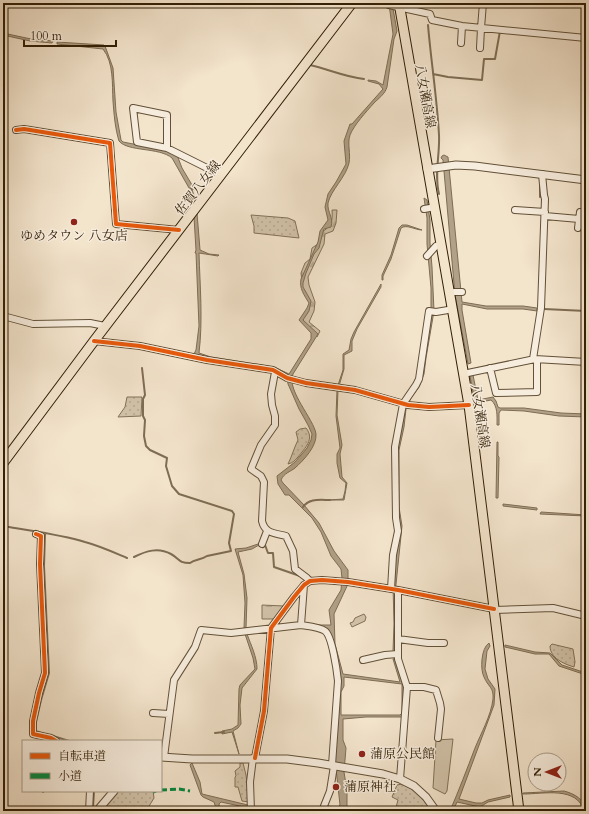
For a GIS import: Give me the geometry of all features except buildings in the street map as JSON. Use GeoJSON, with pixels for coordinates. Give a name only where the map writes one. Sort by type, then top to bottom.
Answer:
{"type":"FeatureCollection","features":[{"type":"Feature","properties":{"kind":"main road","name":"佐賀八女線"},"geometry":{"type":"LineString","coordinates":[[3,463],[105,326],[352,3]]}},
{"type":"Feature","properties":{"kind":"main road","name":"八女瀬高線"},"geometry":{"type":"LineString","coordinates":[[395,5],[430,168],[469,405],[519,811]]}},
{"type":"Feature","properties":{"kind":"street"},"geometry":{"type":"LineString","coordinates":[[480,48],[483,3]]}},
{"type":"Feature","properties":{"kind":"street"},"geometry":{"type":"LineString","coordinates":[[395,5],[430,14],[432,20],[462,26],[586,38]]}},
{"type":"Feature","properties":{"kind":"street"},"geometry":{"type":"LineString","coordinates":[[461,42],[462,26]]}},
{"type":"Feature","properties":{"kind":"street"},"geometry":{"type":"LineString","coordinates":[[167,148],[166,115],[133,108],[137,142],[167,148],[221,175]]}},
{"type":"Feature","properties":{"kind":"street"},"geometry":{"type":"LineString","coordinates":[[16,130],[24,129],[110,143],[116,224],[179,230]]}},
{"type":"Feature","properties":{"kind":"street"},"geometry":{"type":"LineString","coordinates":[[430,168],[476,166],[586,180]]}},
{"type":"Feature","properties":{"kind":"street"},"geometry":{"type":"LineString","coordinates":[[490,368],[496,393],[538,392],[537,362],[534,359],[541,308],[545,214],[542,174]]}},
{"type":"Feature","properties":{"kind":"street"},"geometry":{"type":"LineString","coordinates":[[515,210],[545,214],[579,215],[578,228]]}},
{"type":"Feature","properties":{"kind":"street"},"geometry":{"type":"LineString","coordinates":[[429,254],[436,246]]}},
{"type":"Feature","properties":{"kind":"street"},"geometry":{"type":"LineString","coordinates":[[454,292],[462,292]]}},
{"type":"Feature","properties":{"kind":"street"},"geometry":{"type":"LineString","coordinates":[[400,778],[407,687],[399,668],[394,589],[393,555],[398,531],[394,457],[395,447],[405,405],[419,379],[429,311],[448,310]]}},
{"type":"Feature","properties":{"kind":"street"},"geometry":{"type":"LineString","coordinates":[[3,316],[33,324],[90,323],[105,326]]}},
{"type":"Feature","properties":{"kind":"street"},"geometry":{"type":"LineString","coordinates":[[94,341],[140,346],[207,360],[273,370],[290,379],[328,387],[355,390],[405,405],[429,407],[469,405]]}},
{"type":"Feature","properties":{"kind":"street"},"geometry":{"type":"LineString","coordinates":[[463,374],[534,359],[586,362]]}},
{"type":"Feature","properties":{"kind":"street"},"geometry":{"type":"LineString","coordinates":[[275,372],[271,394],[272,405],[276,416],[275,425],[260,445],[251,469],[261,476],[264,482],[263,526],[267,531],[286,536],[293,551],[295,569],[310,582]]}},
{"type":"Feature","properties":{"kind":"street"},"geometry":{"type":"LineString","coordinates":[[262,544],[267,531]]}},
{"type":"Feature","properties":{"kind":"street"},"geometry":{"type":"LineString","coordinates":[[36,534],[41,536],[40,564],[45,673],[33,722],[33,734],[54,740]]}},
{"type":"Feature","properties":{"kind":"street"},"geometry":{"type":"LineString","coordinates":[[251,811],[250,782],[264,711],[271,628],[304,586],[310,582],[322,580],[394,589],[494,609],[553,608],[586,616]]}},
{"type":"Feature","properties":{"kind":"street"},"geometry":{"type":"LineString","coordinates":[[301,625],[304,586]]}},
{"type":"Feature","properties":{"kind":"street"},"geometry":{"type":"LineString","coordinates":[[322,811],[330,791],[334,766],[338,681],[328,634],[324,630],[301,625],[231,633],[201,630],[195,647],[174,680],[162,757],[191,759],[287,759],[334,766],[400,778],[414,786],[426,797],[436,811]]}},
{"type":"Feature","properties":{"kind":"street"},"geometry":{"type":"LineString","coordinates":[[398,639],[444,643]]}},
{"type":"Feature","properties":{"kind":"street"},"geometry":{"type":"LineString","coordinates":[[363,660],[385,655],[398,654]]}},
{"type":"Feature","properties":{"kind":"street"},"geometry":{"type":"LineString","coordinates":[[407,687],[424,687],[436,690],[441,709],[438,738]]}},
{"type":"Feature","properties":{"kind":"street"},"geometry":{"type":"LineString","coordinates":[[153,713],[169,714]]}},
{"type":"Feature","properties":{"kind":"street"},"geometry":{"type":"LineString","coordinates":[[89,811],[90,792]]}},
{"type":"Feature","properties":{"kind":"street"},"geometry":{"type":"LineString","coordinates":[[97,811],[113,792]]}},
{"type":"Feature","properties":{"kind":"green space"},"geometry":{"type":"Polygon","coordinates":[[[332,210],[337,210],[336,223],[333,231],[325,234],[324,244],[308,277],[315,302],[314,311],[309,322],[320,331],[317,337],[304,324],[303,317],[307,314],[311,302],[303,291],[301,273],[305,263],[310,259],[312,248],[318,244],[321,233],[331,223],[332,210]]]}},
{"type":"Feature","properties":{"kind":"green space"},"geometry":{"type":"Polygon","coordinates":[[[251,215],[288,218],[295,221],[299,238],[254,233],[251,215]]]}},
{"type":"Feature","properties":{"kind":"green space"},"geometry":{"type":"Polygon","coordinates":[[[127,397],[142,397],[141,416],[118,417],[125,407],[127,397]]]}},
{"type":"Feature","properties":{"kind":"green space"},"geometry":{"type":"Polygon","coordinates":[[[306,428],[310,436],[308,443],[296,459],[288,464],[298,440],[296,432],[300,429],[306,428]]]}},
{"type":"Feature","properties":{"kind":"green space"},"geometry":{"type":"Polygon","coordinates":[[[262,605],[284,606],[274,619],[262,619],[262,605]]]}},
{"type":"Feature","properties":{"kind":"green space"},"geometry":{"type":"Polygon","coordinates":[[[364,614],[366,617],[365,621],[352,627],[350,623],[353,622],[355,618],[364,614]]]}},
{"type":"Feature","properties":{"kind":"green space"},"geometry":{"type":"Polygon","coordinates":[[[552,644],[573,649],[575,662],[574,667],[558,660],[552,654],[550,646],[552,644]]]}},
{"type":"Feature","properties":{"kind":"green space"},"geometry":{"type":"Polygon","coordinates":[[[453,739],[447,791],[445,794],[433,788],[436,740],[453,739]]]}},
{"type":"Feature","properties":{"kind":"green space"},"geometry":{"type":"Polygon","coordinates":[[[240,763],[243,763],[246,775],[249,802],[242,801],[238,787],[235,787],[235,771],[240,767],[240,763]]]}},
{"type":"Feature","properties":{"kind":"green space"},"geometry":{"type":"Polygon","coordinates":[[[402,784],[417,792],[432,811],[395,811],[398,800],[392,797],[397,785],[402,784]]]}},
{"type":"Feature","properties":{"kind":"green space"},"geometry":{"type":"Polygon","coordinates":[[[116,792],[153,792],[154,798],[146,811],[101,811],[116,792]]]}},
{"type":"Feature","properties":{"kind":"shaded area"},"geometry":{"type":"Polygon","coordinates":[[[385,3],[392,3],[397,31],[394,39],[387,87],[383,94],[360,119],[350,135],[349,163],[328,203],[332,224],[331,227],[324,229],[319,248],[314,254],[303,283],[303,287],[311,301],[309,311],[303,320],[318,334],[293,374],[292,381],[293,388],[314,428],[316,439],[306,457],[281,480],[319,523],[334,551],[348,570],[348,584],[334,614],[335,644],[343,674],[400,682],[393,659],[396,659],[404,683],[403,717],[366,717],[343,719],[343,740],[346,748],[344,772],[347,791],[347,811],[324,811],[327,806],[338,807],[340,805],[335,759],[339,675],[331,637],[317,625],[331,625],[329,610],[341,590],[341,569],[331,556],[321,532],[312,518],[289,495],[285,495],[278,484],[277,476],[295,462],[307,448],[312,434],[288,384],[287,377],[278,371],[194,354],[196,350],[199,326],[194,217],[197,213],[200,250],[209,254],[219,255],[218,256],[199,253],[201,316],[199,353],[211,357],[274,367],[289,374],[311,339],[311,333],[299,320],[309,303],[301,288],[301,279],[318,242],[320,231],[328,220],[325,207],[328,194],[346,164],[344,141],[350,124],[352,124],[383,89],[379,84],[368,80],[376,81],[383,85],[393,34],[389,4],[385,3]],[[344,677],[344,686],[341,692],[341,715],[400,715],[402,713],[402,684],[344,677]]]}},
{"type":"Feature","properties":{"kind":"shaded area"},"geometry":{"type":"Polygon","coordinates":[[[3,33],[31,39],[53,41],[52,43],[30,41],[3,35],[3,33]]]}},
{"type":"Feature","properties":{"kind":"shaded area"},"geometry":{"type":"Polygon","coordinates":[[[57,42],[105,46],[113,68],[116,112],[121,140],[123,142],[164,150],[177,155],[182,168],[195,190],[189,188],[172,158],[160,152],[129,147],[119,141],[114,116],[111,67],[107,55],[103,49],[57,44],[57,42]]]}},
{"type":"Feature","properties":{"kind":"shaded area"},"geometry":{"type":"Polygon","coordinates":[[[444,155],[448,157],[462,302],[486,306],[523,306],[537,308],[537,311],[523,309],[487,309],[462,304],[471,363],[468,364],[455,295],[443,160],[441,158],[444,155]]]}},
{"type":"Feature","properties":{"kind":"shaded area"},"geometry":{"type":"Polygon","coordinates":[[[424,198],[427,200],[430,220],[434,311],[424,374],[419,387],[411,398],[406,409],[399,450],[399,507],[402,526],[395,594],[396,651],[393,651],[394,562],[399,533],[396,458],[404,407],[420,379],[431,310],[427,218],[424,198]]]}},
{"type":"Feature","properties":{"kind":"shaded area"},"geometry":{"type":"Polygon","coordinates":[[[402,225],[407,225],[422,230],[406,227],[401,228],[391,259],[382,280],[382,275],[391,255],[399,228],[402,225]]]}},
{"type":"Feature","properties":{"kind":"shaded area"},"geometry":{"type":"Polygon","coordinates":[[[381,284],[381,287],[357,329],[352,341],[352,351],[344,355],[344,369],[339,386],[338,385],[343,370],[343,354],[349,350],[354,332],[381,284]]]}},
{"type":"Feature","properties":{"kind":"shaded area"},"geometry":{"type":"Polygon","coordinates":[[[473,375],[478,400],[493,397],[500,408],[524,408],[561,413],[586,414],[586,417],[559,416],[524,411],[501,410],[499,413],[499,425],[497,425],[496,408],[491,400],[475,403],[470,376],[473,375]]]}},
{"type":"Feature","properties":{"kind":"shaded area"},"geometry":{"type":"Polygon","coordinates":[[[337,390],[337,415],[342,445],[340,454],[342,477],[347,483],[344,500],[329,500],[343,499],[346,483],[340,478],[337,463],[337,454],[340,448],[336,416],[337,390]]]}},
{"type":"Feature","properties":{"kind":"shaded area"},"geometry":{"type":"Polygon","coordinates":[[[497,442],[499,457],[498,498],[496,498],[497,442]]]}},
{"type":"Feature","properties":{"kind":"shaded area"},"geometry":{"type":"Polygon","coordinates":[[[503,504],[537,508],[537,510],[503,506],[503,504]]]}},
{"type":"Feature","properties":{"kind":"shaded area"},"geometry":{"type":"Polygon","coordinates":[[[541,512],[586,515],[586,516],[540,514],[541,512]]]}},
{"type":"Feature","properties":{"kind":"shaded area"},"geometry":{"type":"Polygon","coordinates":[[[259,545],[252,549],[238,552],[244,574],[247,598],[246,628],[244,628],[245,603],[243,575],[235,549],[246,548],[259,545]]]}},
{"type":"Feature","properties":{"kind":"shaded area"},"geometry":{"type":"Polygon","coordinates":[[[245,634],[247,634],[254,651],[257,669],[242,688],[240,705],[241,724],[233,731],[239,754],[232,732],[222,734],[222,731],[232,729],[238,725],[240,685],[255,669],[245,634]]]}},
{"type":"Feature","properties":{"kind":"shaded area"},"geometry":{"type":"Polygon","coordinates":[[[489,643],[490,646],[487,651],[485,669],[488,679],[495,689],[494,705],[459,799],[482,803],[488,800],[510,795],[510,797],[488,802],[480,807],[457,802],[453,811],[450,811],[492,705],[493,692],[484,677],[482,664],[484,649],[489,643]]]}},
{"type":"Feature","properties":{"kind":"shaded area"},"geometry":{"type":"Polygon","coordinates":[[[505,645],[535,652],[550,653],[562,665],[586,673],[586,675],[559,666],[549,654],[535,654],[505,647],[505,645]]]}},
{"type":"Feature","properties":{"kind":"shaded area"},"geometry":{"type":"Polygon","coordinates":[[[192,763],[200,782],[202,794],[273,811],[263,811],[221,802],[219,804],[220,811],[217,811],[214,802],[201,795],[190,765],[192,763]]]}},
{"type":"Feature","properties":{"kind":"shaded area"},"geometry":{"type":"Polygon","coordinates":[[[567,792],[581,800],[586,811],[584,811],[580,803],[567,795],[559,793],[523,793],[567,792]]]}},
{"type":"Feature","properties":{"kind":"waterway"},"geometry":{"type":"LineString","coordinates":[[428,25],[439,135],[437,172],[439,194]]}},
{"type":"Feature","properties":{"kind":"waterway"},"geometry":{"type":"LineString","coordinates":[[433,74],[482,80],[484,59],[495,59],[500,31]]}},
{"type":"Feature","properties":{"kind":"waterway"},"geometry":{"type":"LineString","coordinates":[[310,65],[350,77],[364,79]]}},
{"type":"Feature","properties":{"kind":"waterway"},"geometry":{"type":"LineString","coordinates":[[540,181],[540,197]]}},
{"type":"Feature","properties":{"kind":"waterway"},"geometry":{"type":"LineString","coordinates":[[191,188],[195,200]]}},
{"type":"Feature","properties":{"kind":"waterway"},"geometry":{"type":"LineString","coordinates":[[544,309],[586,311]]}},
{"type":"Feature","properties":{"kind":"waterway"},"geometry":{"type":"LineString","coordinates":[[134,557],[143,553],[157,550],[171,554],[186,563],[190,563],[207,556],[231,551],[229,543],[234,514],[232,511],[179,494],[172,486],[166,466],[167,458],[150,450],[146,446],[144,436],[145,420],[143,416],[143,399],[145,395],[142,368]]}},
{"type":"Feature","properties":{"kind":"waterway"},"geometry":{"type":"LineString","coordinates":[[303,507],[308,502],[330,500]]}},
{"type":"Feature","properties":{"kind":"waterway"},"geometry":{"type":"LineString","coordinates":[[3,526],[75,539],[101,547],[127,558]]}},
{"type":"Feature","properties":{"kind":"waterway"},"geometry":{"type":"LineString","coordinates":[[41,733],[36,731],[36,722],[49,673],[44,566],[45,534]]}},
{"type":"Feature","properties":{"kind":"waterway"},"geometry":{"type":"LineString","coordinates":[[265,545],[268,553],[273,553],[274,567],[300,576]]}},
{"type":"Feature","properties":{"kind":"waterway"},"geometry":{"type":"LineString","coordinates":[[215,733],[224,732]]}},
{"type":"Feature","properties":{"kind":"waterway"},"geometry":{"type":"LineString","coordinates":[[53,736],[66,740]]}},
{"type":"Feature","properties":{"kind":"waterway"},"geometry":{"type":"LineString","coordinates":[[93,807],[94,792]]}},
{"type":"Feature","properties":{"kind":"marked path"},"geometry":{"type":"LineString","coordinates":[[162,790],[179,789],[190,791]]}},
{"type":"Feature","properties":{"kind":"cycle path"},"geometry":{"type":"LineString","coordinates":[[16,130],[24,129],[110,143],[116,224],[179,230]]}},
{"type":"Feature","properties":{"kind":"cycle path"},"geometry":{"type":"LineString","coordinates":[[94,341],[140,346],[207,360],[273,370],[287,378],[306,383],[355,390],[408,405],[429,407],[469,405]]}},
{"type":"Feature","properties":{"kind":"cycle path"},"geometry":{"type":"LineString","coordinates":[[36,534],[41,536],[40,564],[45,673],[33,721],[33,734],[54,740]]}},
{"type":"Feature","properties":{"kind":"cycle path"},"geometry":{"type":"LineString","coordinates":[[255,758],[264,711],[271,628],[294,597],[304,585],[310,581],[322,580],[348,582],[398,590],[494,609]]}},
{"type":"Feature","properties":{"kind":"place","name":"ゆめタウン 八女店"},"geometry":{"type":"Point","coordinates":[74,222]}},
{"type":"Feature","properties":{"kind":"place","name":"蒲原公民館"},"geometry":{"type":"Point","coordinates":[362,754]}},
{"type":"Feature","properties":{"kind":"place","name":"蒲原神社"},"geometry":{"type":"Point","coordinates":[336,787]}}]}
